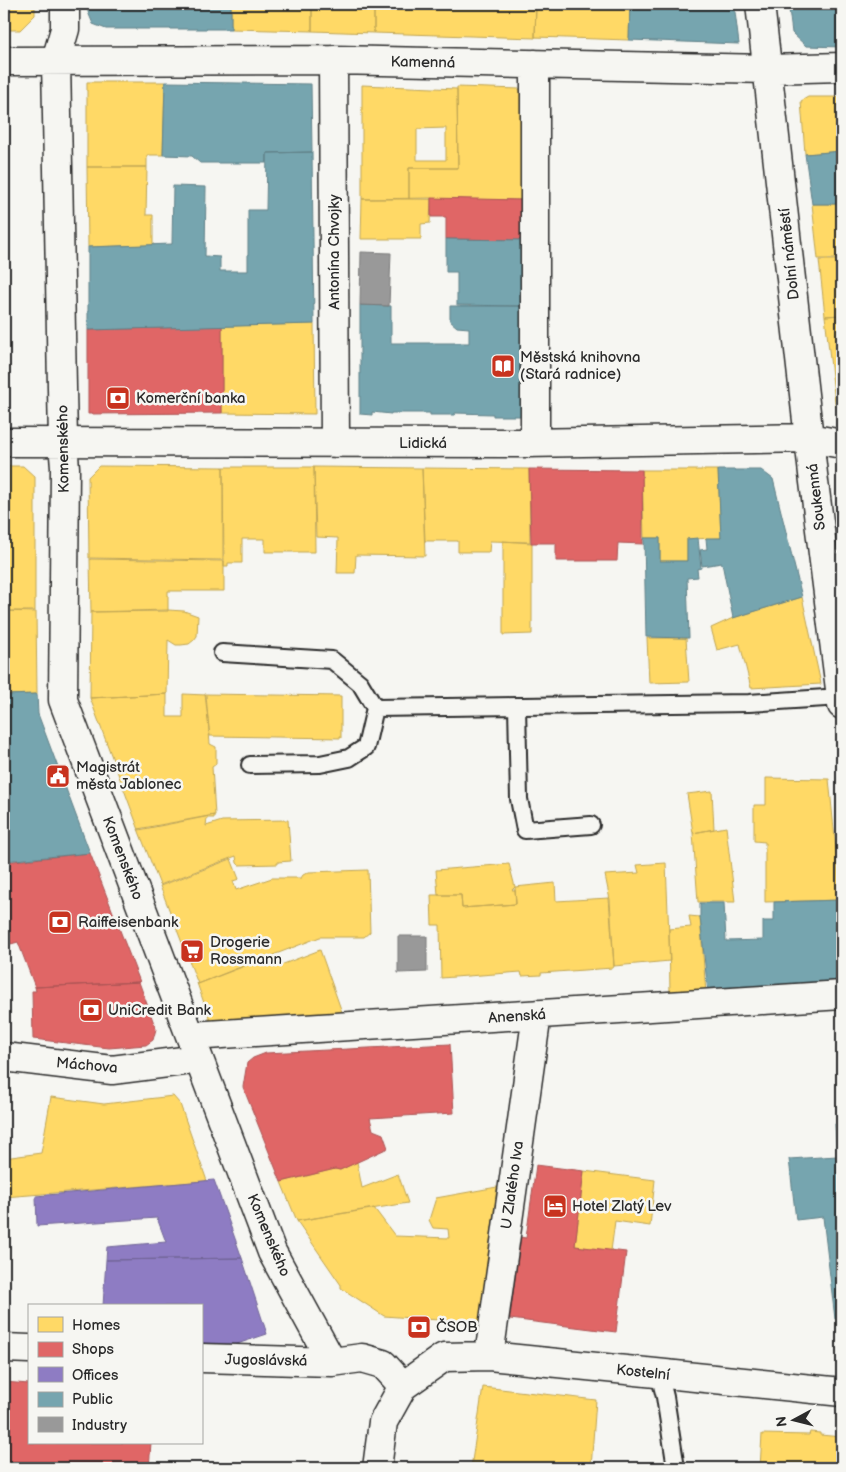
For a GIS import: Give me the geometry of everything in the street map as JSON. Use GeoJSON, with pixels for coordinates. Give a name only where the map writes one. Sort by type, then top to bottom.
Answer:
{"type":"FeatureCollection","features":[{"type":"Feature","properties":{"kind":"street","name":"Komenského"},"geometry":{"type":"LineString","coordinates":[[65,4],[65,29],[56,60],[65,468],[64,700],[272,1252],[332,1362]]}},
{"type":"Feature","properties":{"kind":"street","name":"Dolní náměstí"},"geometry":{"type":"LineString","coordinates":[[760,4],[809,438]]}},
{"type":"Feature","properties":{"kind":"street","name":"Kamenná"},"geometry":{"type":"LineString","coordinates":[[4,61],[333,60],[768,69],[842,67]]}},
{"type":"Feature","properties":{"kind":"street","name":"Antonína Chvojky"},"geometry":{"type":"LineString","coordinates":[[333,60],[335,444]]}},
{"type":"Feature","properties":{"kind":"street"},"geometry":{"type":"LineString","coordinates":[[535,64],[535,443]]}},
{"type":"Feature","properties":{"kind":"street","name":"Lidická"},"geometry":{"type":"LineString","coordinates":[[4,442],[335,444],[535,443],[809,438],[842,444]]}},
{"type":"Feature","properties":{"kind":"street","name":"Soukenná"},"geometry":{"type":"LineString","coordinates":[[809,438],[842,701]]}},
{"type":"Feature","properties":{"kind":"street","name":"Anenská"},"geometry":{"type":"LineString","coordinates":[[195,1047],[537,1014],[842,995]]}},
{"type":"Feature","properties":{"kind":"street","name":"U Zlatého lva"},"geometry":{"type":"LineString","coordinates":[[489,1356],[537,1014]]}},
{"type":"Feature","properties":{"kind":"street","name":"Máchova"},"geometry":{"type":"LineString","coordinates":[[4,1056],[112,1070],[195,1047]]}},
{"type":"Feature","properties":{"kind":"street"},"geometry":{"type":"LineString","coordinates":[[4,1348],[28,1349]]}},
{"type":"Feature","properties":{"kind":"street","name":"Kostelní"},"geometry":{"type":"LineString","coordinates":[[403,1386],[444,1357],[489,1356],[842,1392]]}},
{"type":"Feature","properties":{"kind":"street","name":"Jugoslávská"},"geometry":{"type":"LineString","coordinates":[[202,1358],[332,1362]]}},
{"type":"Feature","properties":{"kind":"street"},"geometry":{"type":"LineString","coordinates":[[332,1362],[362,1358],[383,1364],[403,1386],[383,1422],[377,1468]]}},
{"type":"Feature","properties":{"kind":"lane"},"geometry":{"type":"LineString","coordinates":[[222,653],[332,660],[360,683],[376,708],[366,747],[349,758],[320,764],[250,765]]}},
{"type":"Feature","properties":{"kind":"lane"},"geometry":{"type":"LineString","coordinates":[[376,708],[842,701]]}},
{"type":"Feature","properties":{"kind":"lane"},"geometry":{"type":"LineString","coordinates":[[517,706],[519,799],[525,830],[592,825]]}},
{"type":"Feature","properties":{"kind":"lane"},"geometry":{"type":"LineString","coordinates":[[659,1373],[666,1397],[676,1468]]}},
{"type":"Feature","properties":{"kind":"building: Homes"},"geometry":{"type":"Polygon","coordinates":[[[4,4],[35,4],[35,15],[20,30],[4,30],[4,4]]]}},
{"type":"Feature","properties":{"kind":"building: Homes"},"geometry":{"type":"Polygon","coordinates":[[[231,4],[312,4],[312,31],[231,29],[231,4]]]}},
{"type":"Feature","properties":{"kind":"building: Homes"},"geometry":{"type":"Polygon","coordinates":[[[312,4],[374,4],[374,33],[312,31],[312,4]]]}},
{"type":"Feature","properties":{"kind":"building: Homes"},"geometry":{"type":"Polygon","coordinates":[[[374,4],[536,4],[535,38],[374,33],[374,4]]]}},
{"type":"Feature","properties":{"kind":"building: Homes"},"geometry":{"type":"Polygon","coordinates":[[[536,4],[630,4],[629,40],[535,37],[536,4]]]}},
{"type":"Feature","properties":{"kind":"building: Homes"},"geometry":{"type":"Polygon","coordinates":[[[87,82],[165,82],[163,155],[147,155],[147,167],[87,167],[87,82]]]}},
{"type":"Feature","properties":{"kind":"building: Homes"},"geometry":{"type":"Polygon","coordinates":[[[362,85],[457,89],[458,168],[409,168],[409,199],[362,199],[362,85]],[[446,128],[417,129],[417,160],[446,160],[446,128]]]}},
{"type":"Feature","properties":{"kind":"building: Homes"},"geometry":{"type":"Polygon","coordinates":[[[457,87],[520,89],[521,200],[409,199],[409,168],[458,168],[457,87]]]}},
{"type":"Feature","properties":{"kind":"building: Homes"},"geometry":{"type":"Polygon","coordinates":[[[808,97],[842,97],[842,151],[805,154],[801,101],[808,97]]]}},
{"type":"Feature","properties":{"kind":"building: Homes"},"geometry":{"type":"Polygon","coordinates":[[[87,167],[147,167],[146,215],[153,215],[153,245],[88,247],[87,167]]]}},
{"type":"Feature","properties":{"kind":"building: Homes"},"geometry":{"type":"Polygon","coordinates":[[[431,198],[430,223],[421,224],[421,239],[361,239],[362,199],[431,198]]]}},
{"type":"Feature","properties":{"kind":"building: Homes"},"geometry":{"type":"Polygon","coordinates":[[[812,204],[842,204],[842,259],[818,259],[812,204]]]}},
{"type":"Feature","properties":{"kind":"building: Homes"},"geometry":{"type":"Polygon","coordinates":[[[819,260],[842,260],[842,315],[825,316],[819,260]]]}},
{"type":"Feature","properties":{"kind":"building: Homes"},"geometry":{"type":"Polygon","coordinates":[[[842,315],[842,414],[835,402],[825,316],[842,315]]]}},
{"type":"Feature","properties":{"kind":"building: Homes"},"geometry":{"type":"Polygon","coordinates":[[[314,324],[315,414],[222,413],[222,326],[314,324]]]}},
{"type":"Feature","properties":{"kind":"building: Homes"},"geometry":{"type":"Polygon","coordinates":[[[4,466],[23,466],[35,477],[35,611],[4,611],[4,466]]]}},
{"type":"Feature","properties":{"kind":"building: Homes"},"geometry":{"type":"Polygon","coordinates":[[[99,466],[223,467],[223,560],[89,558],[88,477],[99,466]]]}},
{"type":"Feature","properties":{"kind":"building: Homes"},"geometry":{"type":"Polygon","coordinates":[[[223,467],[314,467],[315,552],[265,552],[265,539],[242,539],[242,563],[228,563],[228,566],[224,566],[223,467]]]}},
{"type":"Feature","properties":{"kind":"building: Homes"},"geometry":{"type":"Polygon","coordinates":[[[314,467],[422,468],[425,556],[356,555],[355,573],[337,573],[338,538],[316,537],[314,467]]]}},
{"type":"Feature","properties":{"kind":"building: Homes"},"geometry":{"type":"Polygon","coordinates":[[[422,468],[529,469],[530,542],[490,541],[489,552],[458,552],[458,541],[425,541],[422,468]]]}},
{"type":"Feature","properties":{"kind":"building: Homes"},"geometry":{"type":"Polygon","coordinates":[[[642,470],[718,470],[721,538],[687,539],[687,561],[660,561],[660,538],[644,538],[642,470]]]}},
{"type":"Feature","properties":{"kind":"building: Homes"},"geometry":{"type":"Polygon","coordinates":[[[503,541],[532,543],[532,634],[503,635],[503,541]]]}},
{"type":"Feature","properties":{"kind":"building: Homes"},"geometry":{"type":"Polygon","coordinates":[[[90,559],[224,561],[224,591],[168,591],[168,611],[91,612],[90,559]]]}},
{"type":"Feature","properties":{"kind":"building: Homes"},"geometry":{"type":"Polygon","coordinates":[[[802,597],[821,684],[751,688],[740,644],[717,650],[711,628],[733,618],[802,597]]]}},
{"type":"Feature","properties":{"kind":"building: Homes"},"geometry":{"type":"Polygon","coordinates":[[[4,611],[36,612],[37,694],[4,695],[4,611]]]}},
{"type":"Feature","properties":{"kind":"building: Homes"},"geometry":{"type":"Polygon","coordinates":[[[184,611],[198,616],[197,636],[189,644],[176,645],[168,640],[167,694],[90,698],[91,612],[184,611]]]}},
{"type":"Feature","properties":{"kind":"building: Homes"},"geometry":{"type":"Polygon","coordinates":[[[647,638],[686,638],[689,682],[649,683],[647,638]]]}},
{"type":"Feature","properties":{"kind":"building: Homes"},"geometry":{"type":"Polygon","coordinates":[[[167,694],[167,717],[183,717],[183,694],[206,695],[210,744],[216,747],[216,764],[212,767],[215,815],[139,830],[90,698],[167,694]]]}},
{"type":"Feature","properties":{"kind":"building: Homes"},"geometry":{"type":"Polygon","coordinates":[[[205,694],[341,696],[341,738],[210,736],[205,694]]]}},
{"type":"Feature","properties":{"kind":"building: Homes"},"geometry":{"type":"Polygon","coordinates":[[[766,778],[829,779],[841,900],[765,902],[765,842],[754,841],[754,805],[766,805],[766,778]]]}},
{"type":"Feature","properties":{"kind":"building: Homes"},"geometry":{"type":"Polygon","coordinates":[[[712,791],[714,829],[693,833],[687,794],[712,791]]]}},
{"type":"Feature","properties":{"kind":"building: Homes"},"geometry":{"type":"Polygon","coordinates":[[[214,815],[214,818],[207,818],[206,826],[222,821],[288,820],[291,861],[278,862],[278,864],[239,865],[236,856],[160,885],[138,829],[214,815]]]}},
{"type":"Feature","properties":{"kind":"building: Homes"},"geometry":{"type":"Polygon","coordinates":[[[726,827],[735,902],[698,902],[693,833],[726,827]]]}},
{"type":"Feature","properties":{"kind":"building: Homes"},"geometry":{"type":"Polygon","coordinates":[[[231,859],[239,879],[233,881],[236,890],[272,878],[301,878],[309,872],[368,870],[370,932],[364,937],[320,937],[198,984],[160,886],[231,859]]]}},
{"type":"Feature","properties":{"kind":"building: Homes"},"geometry":{"type":"Polygon","coordinates":[[[666,863],[670,961],[614,966],[610,900],[605,875],[639,873],[637,865],[666,863]]]}},
{"type":"Feature","properties":{"kind":"building: Homes"},"geometry":{"type":"Polygon","coordinates":[[[509,864],[515,887],[512,890],[515,890],[516,904],[462,908],[461,895],[438,895],[436,870],[509,864]]]}},
{"type":"Feature","properties":{"kind":"building: Homes"},"geometry":{"type":"Polygon","coordinates":[[[555,883],[556,901],[609,898],[613,968],[541,973],[541,975],[522,976],[521,972],[441,978],[440,925],[432,925],[431,895],[461,895],[462,908],[516,904],[515,887],[555,883]]]}},
{"type":"Feature","properties":{"kind":"building: Homes"},"geometry":{"type":"Polygon","coordinates":[[[689,916],[700,917],[706,993],[670,994],[669,929],[691,927],[689,916]]]}},
{"type":"Feature","properties":{"kind":"building: Homes"},"geometry":{"type":"Polygon","coordinates":[[[320,950],[343,1015],[211,1023],[197,983],[268,956],[273,968],[320,950]]]}},
{"type":"Feature","properties":{"kind":"building: Homes"},"geometry":{"type":"Polygon","coordinates":[[[173,1096],[180,1104],[207,1181],[4,1197],[4,1158],[41,1153],[51,1097],[104,1104],[173,1096]]]}},
{"type":"Feature","properties":{"kind":"building: Homes"},"geometry":{"type":"Polygon","coordinates":[[[357,1162],[362,1188],[398,1174],[408,1203],[297,1221],[281,1182],[335,1169],[340,1170],[357,1162]]]}},
{"type":"Feature","properties":{"kind":"building: Homes"},"geometry":{"type":"Polygon","coordinates":[[[584,1171],[655,1180],[650,1226],[615,1221],[611,1251],[575,1246],[584,1171]]]}},
{"type":"Feature","properties":{"kind":"building: Homes"},"geometry":{"type":"Polygon","coordinates":[[[497,1187],[480,1323],[384,1316],[341,1288],[341,1285],[297,1221],[374,1208],[395,1236],[449,1238],[448,1229],[433,1228],[429,1220],[436,1198],[497,1187]]]}},
{"type":"Feature","properties":{"kind":"building: Homes"},"geometry":{"type":"Polygon","coordinates":[[[483,1387],[596,1400],[591,1468],[471,1468],[483,1387]]]}},
{"type":"Feature","properties":{"kind":"building: Homes"},"geometry":{"type":"Polygon","coordinates":[[[810,1432],[842,1437],[842,1468],[760,1468],[762,1434],[809,1435],[810,1432]]]}},
{"type":"Feature","properties":{"kind":"building: Shops"},"geometry":{"type":"Polygon","coordinates":[[[431,198],[521,200],[521,240],[446,239],[446,217],[431,217],[431,198]]]}},
{"type":"Feature","properties":{"kind":"building: Shops"},"geometry":{"type":"Polygon","coordinates":[[[222,326],[222,413],[88,414],[88,330],[222,326]]]}},
{"type":"Feature","properties":{"kind":"building: Shops"},"geometry":{"type":"Polygon","coordinates":[[[529,469],[642,470],[643,544],[618,543],[617,561],[556,561],[556,543],[531,543],[529,469]]]}},
{"type":"Feature","properties":{"kind":"building: Shops","name":"Raiffeisenbank"},"geometry":{"type":"Polygon","coordinates":[[[90,853],[140,982],[35,987],[18,942],[11,944],[4,925],[4,919],[9,917],[4,904],[4,862],[90,853]]]}},
{"type":"Feature","properties":{"kind":"building: Shops","name":"UniCredit Bank"},"geometry":{"type":"Polygon","coordinates":[[[139,982],[156,1029],[153,1040],[146,1045],[109,1048],[33,1039],[32,991],[36,991],[35,987],[139,982]]]}},
{"type":"Feature","properties":{"kind":"building: Shops"},"geometry":{"type":"Polygon","coordinates":[[[450,1044],[454,1113],[370,1118],[373,1130],[383,1134],[388,1148],[340,1170],[335,1169],[281,1182],[243,1087],[247,1063],[253,1058],[266,1053],[450,1044]]]}},
{"type":"Feature","properties":{"kind":"building: Shops"},"geometry":{"type":"Polygon","coordinates":[[[536,1165],[584,1171],[575,1246],[626,1252],[616,1332],[510,1319],[520,1237],[526,1238],[536,1165]]]}},
{"type":"Feature","properties":{"kind":"building: Shops"},"geometry":{"type":"Polygon","coordinates":[[[4,1382],[28,1384],[28,1444],[151,1444],[149,1468],[4,1468],[4,1382]]]}},
{"type":"Feature","properties":{"kind":"building: Offices"},"geometry":{"type":"Polygon","coordinates":[[[214,1180],[242,1258],[106,1260],[107,1247],[166,1242],[157,1218],[37,1226],[36,1196],[214,1180]]]}},
{"type":"Feature","properties":{"kind":"building: Offices"},"geometry":{"type":"Polygon","coordinates":[[[242,1258],[267,1334],[216,1351],[202,1349],[202,1304],[103,1304],[106,1260],[242,1258]]]}},
{"type":"Feature","properties":{"kind":"building: Public"},"geometry":{"type":"Polygon","coordinates":[[[88,4],[231,4],[231,29],[106,29],[93,24],[88,12],[88,4]]]}},
{"type":"Feature","properties":{"kind":"building: Public"},"geometry":{"type":"Polygon","coordinates":[[[630,4],[734,4],[739,44],[629,40],[630,4]]]}},
{"type":"Feature","properties":{"kind":"building: Public"},"geometry":{"type":"Polygon","coordinates":[[[790,4],[842,4],[842,47],[806,46],[792,33],[790,4]]]}},
{"type":"Feature","properties":{"kind":"building: Public"},"geometry":{"type":"Polygon","coordinates":[[[165,82],[311,84],[312,152],[267,153],[267,163],[200,163],[192,156],[163,155],[165,82]]]}},
{"type":"Feature","properties":{"kind":"building: Public"},"geometry":{"type":"Polygon","coordinates":[[[842,151],[842,204],[812,204],[805,154],[842,151]]]}},
{"type":"Feature","properties":{"kind":"building: Public"},"geometry":{"type":"Polygon","coordinates":[[[312,152],[314,324],[88,330],[88,247],[172,244],[173,186],[206,187],[205,256],[220,257],[220,271],[248,271],[248,210],[266,210],[267,153],[312,152]]]}},
{"type":"Feature","properties":{"kind":"building: Public"},"geometry":{"type":"Polygon","coordinates":[[[446,239],[521,240],[521,306],[457,305],[457,272],[446,272],[446,239]]]}},
{"type":"Feature","properties":{"kind":"building: Public"},"geometry":{"type":"Polygon","coordinates":[[[360,305],[391,306],[391,343],[469,343],[469,328],[457,327],[450,321],[450,306],[521,306],[525,416],[455,413],[455,415],[372,412],[372,415],[360,414],[360,305]]]}},
{"type":"Feature","properties":{"kind":"building: Public"},"geometry":{"type":"Polygon","coordinates":[[[718,470],[761,470],[773,479],[802,597],[733,618],[722,563],[702,566],[700,550],[707,549],[706,538],[721,538],[718,470]]]}},
{"type":"Feature","properties":{"kind":"building: Public"},"geometry":{"type":"Polygon","coordinates":[[[644,538],[660,538],[660,561],[687,561],[687,539],[698,538],[701,568],[697,569],[698,577],[687,578],[689,638],[646,637],[644,538]]]}},
{"type":"Feature","properties":{"kind":"building: Public"},"geometry":{"type":"Polygon","coordinates":[[[37,694],[38,714],[90,853],[4,861],[4,695],[37,694]]]}},
{"type":"Feature","properties":{"kind":"building: Public"},"geometry":{"type":"Polygon","coordinates":[[[841,900],[842,984],[708,993],[700,903],[724,903],[726,941],[763,940],[763,921],[774,921],[774,902],[841,900]]]}},
{"type":"Feature","properties":{"kind":"building: Public"},"geometry":{"type":"Polygon","coordinates":[[[835,1124],[842,1124],[842,1318],[835,1319],[823,1217],[796,1220],[789,1159],[837,1156],[835,1124]]]}},
{"type":"Feature","properties":{"kind":"building: Industry"},"geometry":{"type":"Polygon","coordinates":[[[361,252],[391,253],[389,306],[360,305],[361,252]]]}},
{"type":"Feature","properties":{"kind":"building: Industry"},"geometry":{"type":"Polygon","coordinates":[[[398,936],[427,936],[427,972],[398,973],[398,936]]]}},
{"type":"Feature","properties":{"kind":"place","name":"Městská knihovna (Stará radnice)"},"geometry":{"type":"Point","coordinates":[503,366]}},
{"type":"Feature","properties":{"kind":"place","name":"Komerční banka"},"geometry":{"type":"Point","coordinates":[118,398]}},
{"type":"Feature","properties":{"kind":"place","name":"Magistrát města Jablonec"},"geometry":{"type":"Point","coordinates":[58,776]}},
{"type":"Feature","properties":{"kind":"place","name":"Raiffeisenbank"},"geometry":{"type":"Point","coordinates":[60,922]}},
{"type":"Feature","properties":{"kind":"place","name":"Drogerie Rossmann"},"geometry":{"type":"Point","coordinates":[192,951]}},
{"type":"Feature","properties":{"kind":"place","name":"UniCredit Bank"},"geometry":{"type":"Point","coordinates":[91,1010]}},
{"type":"Feature","properties":{"kind":"place","name":"Hotel Zlatý Lev"},"geometry":{"type":"Point","coordinates":[555,1206]}},
{"type":"Feature","properties":{"kind":"place","name":"ČSOB"},"geometry":{"type":"Point","coordinates":[419,1327]}}]}
